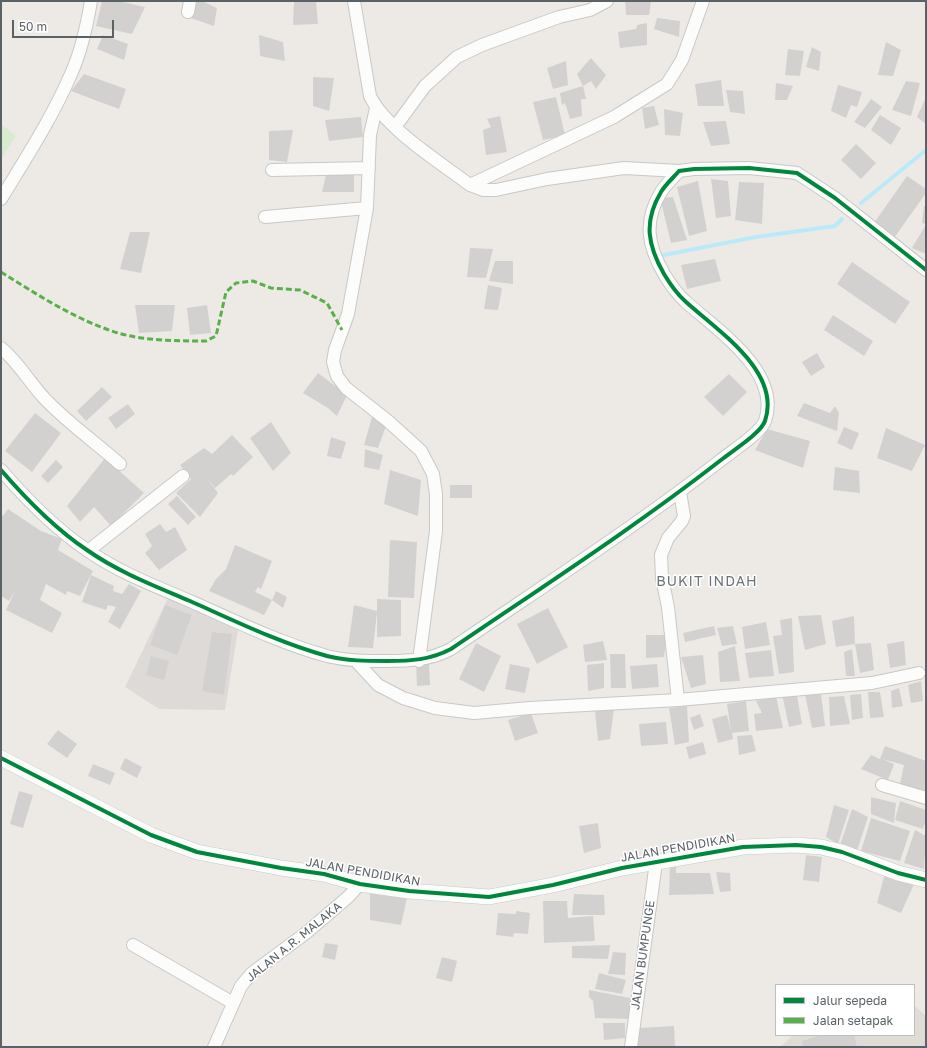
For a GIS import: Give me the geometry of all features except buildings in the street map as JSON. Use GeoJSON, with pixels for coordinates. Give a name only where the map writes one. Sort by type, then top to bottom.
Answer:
{"type":"FeatureCollection","features":[{"type":"Feature","properties":{"kind":"street"},"geometry":{"type":"LineString","coordinates":[[1,199],[38,140],[72,73],[88,20],[91,1]]}},
{"type":"Feature","properties":{"kind":"street"},"geometry":{"type":"LineString","coordinates":[[354,1],[370,96],[376,108],[395,127],[470,185],[483,190],[496,190],[547,179],[624,168],[679,171],[694,169],[749,168],[796,173],[835,198],[926,270]]}},
{"type":"Feature","properties":{"kind":"street"},"geometry":{"type":"LineString","coordinates":[[395,127],[425,86],[457,57],[482,45],[559,17],[590,10],[607,1]]}},
{"type":"Feature","properties":{"kind":"street"},"geometry":{"type":"LineString","coordinates":[[470,185],[614,116],[667,84],[682,60],[703,1]]}},
{"type":"Feature","properties":{"kind":"street"},"geometry":{"type":"LineString","coordinates":[[376,108],[370,135],[367,208],[348,314],[334,350],[333,362],[337,376],[346,388],[421,451],[433,474],[436,494],[436,531],[419,661]]}},
{"type":"Feature","properties":{"kind":"street"},"geometry":{"type":"LineString","coordinates":[[272,170],[369,168]]}},
{"type":"Feature","properties":{"kind":"street"},"geometry":{"type":"LineString","coordinates":[[1,470],[53,525],[88,551],[121,570],[284,642],[328,656],[356,661],[419,661],[439,655],[451,649],[680,492],[753,435],[765,422],[767,410],[765,387],[752,366],[739,348],[683,300],[671,285],[654,256],[649,231],[651,216],[662,190],[679,171]]}},
{"type":"Feature","properties":{"kind":"street"},"geometry":{"type":"LineString","coordinates":[[265,217],[367,208]]}},
{"type":"Feature","properties":{"kind":"street"},"geometry":{"type":"LineString","coordinates":[[1,348],[8,354],[22,373],[55,409],[120,464]]}},
{"type":"Feature","properties":{"kind":"street"},"geometry":{"type":"LineString","coordinates":[[88,551],[183,476]]}},
{"type":"Feature","properties":{"kind":"street"},"geometry":{"type":"LineString","coordinates":[[678,700],[668,607],[662,578],[661,555],[668,538],[682,521],[684,516],[680,492]]}},
{"type":"Feature","properties":{"kind":"street"},"geometry":{"type":"LineString","coordinates":[[356,661],[378,685],[403,698],[434,708],[474,713],[530,708],[678,700],[872,683],[919,673]]}},
{"type":"Feature","properties":{"kind":"street","name":"JALAN PENDIDIKAN"},"geometry":{"type":"LineString","coordinates":[[1,758],[151,835],[197,852],[281,868],[324,874],[360,884],[409,892],[490,897],[553,885],[622,868],[743,847],[796,845],[821,847],[842,852],[898,873],[926,880]]}},
{"type":"Feature","properties":{"kind":"street"},"geometry":{"type":"LineString","coordinates":[[882,785],[926,798]]}},
{"type":"Feature","properties":{"kind":"street","name":"JALAN BUMPUNGE"},"geometry":{"type":"LineString","coordinates":[[631,1047],[656,862]]}},
{"type":"Feature","properties":{"kind":"street","name":"JALAN A.R. MALAKA"},"geometry":{"type":"LineString","coordinates":[[214,1047],[241,986],[252,973],[306,933],[348,897],[360,884]]}},
{"type":"Feature","properties":{"kind":"street"},"geometry":{"type":"LineString","coordinates":[[133,945],[233,1003]]}},
{"type":"Feature","properties":{"kind":"shaded area"},"geometry":{"type":"Polygon","coordinates":[[[168,598],[238,630],[225,710],[159,709],[125,687],[168,598]]]}},
{"type":"Feature","properties":{"kind":"shaded area"},"geometry":{"type":"Polygon","coordinates":[[[915,1006],[926,1016],[926,1047],[780,1047],[792,1036],[915,1036],[915,1006]]]}},
{"type":"Feature","properties":{"kind":"green space"},"geometry":{"type":"Polygon","coordinates":[[[1,124],[16,136],[1,159],[1,124]]]}},
{"type":"Feature","properties":{"kind":"waterway"},"geometry":{"type":"LineString","coordinates":[[861,203],[926,150]]}},
{"type":"Feature","properties":{"kind":"waterway"},"geometry":{"type":"LineString","coordinates":[[664,255],[756,237],[835,226],[842,219]]}},
{"type":"Feature","properties":{"kind":"marked path"},"geometry":{"type":"LineString","coordinates":[[1,272],[72,314],[102,328],[139,338],[173,341],[206,341],[216,336],[226,292],[236,283],[253,281],[271,288],[300,290],[327,303],[342,330]]}},
{"type":"Feature","properties":{"kind":"cycle path"},"geometry":{"type":"LineString","coordinates":[[1,470],[41,513],[63,532],[99,558],[150,584],[275,638],[309,651],[334,658],[372,661],[404,661],[428,658],[451,649],[622,533],[746,442],[758,431],[765,421],[768,403],[764,385],[755,368],[728,338],[679,295],[664,274],[654,254],[651,244],[650,224],[655,203],[663,189],[679,171],[694,169],[749,168],[797,173],[835,198],[926,270]]}},
{"type":"Feature","properties":{"kind":"cycle path"},"geometry":{"type":"LineString","coordinates":[[1,758],[151,835],[197,852],[281,868],[324,874],[360,884],[409,891],[489,897],[553,885],[622,868],[743,847],[796,845],[821,847],[842,852],[898,873],[926,880]]}},
{"type":"Feature","properties":{"kind":"district","name":"BUKIT INDAH"},"geometry":{"type":"Point","coordinates":[707,582]}}]}
